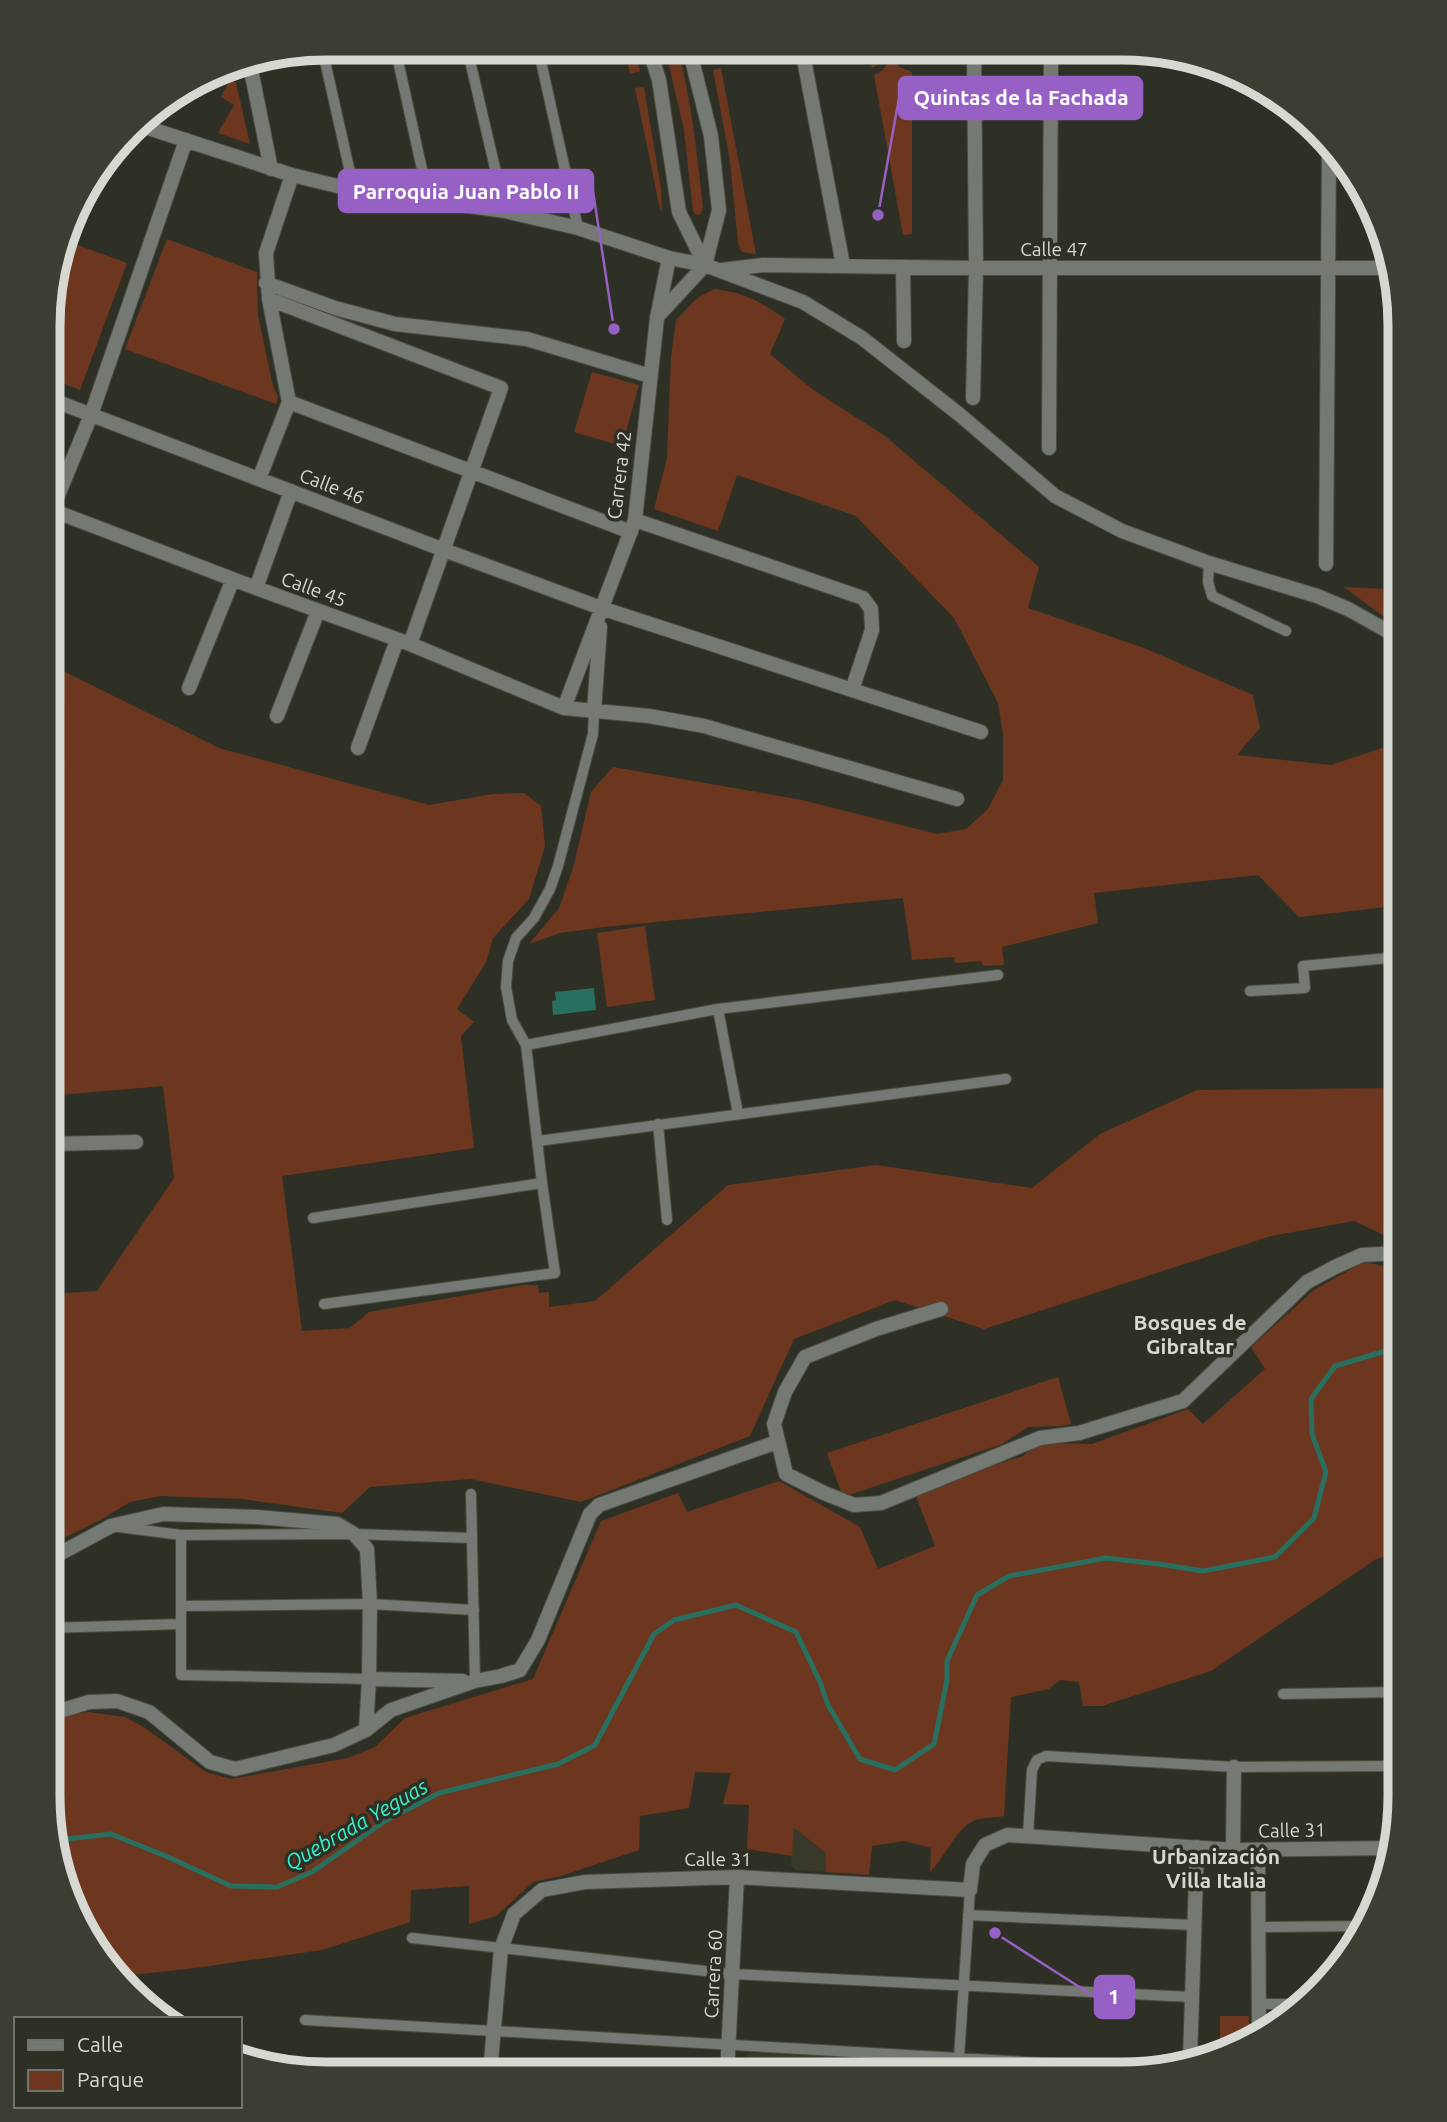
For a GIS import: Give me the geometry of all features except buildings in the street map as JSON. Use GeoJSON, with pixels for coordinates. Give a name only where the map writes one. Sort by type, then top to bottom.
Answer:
{"type":"FeatureCollection","features":[{"type":"Feature","properties":{"kind":"street"},"geometry":{"type":"LineString","coordinates":[[653,60],[659,80],[679,212],[705,265]]}},
{"type":"Feature","properties":{"kind":"street"},"geometry":{"type":"LineString","coordinates":[[657,318],[705,265],[719,210],[711,136],[692,60]]}},
{"type":"Feature","properties":{"kind":"street"},"geometry":{"type":"LineString","coordinates":[[805,60],[843,265]]}},
{"type":"Feature","properties":{"kind":"street"},"geometry":{"type":"LineString","coordinates":[[973,398],[976,268],[974,60]]}},
{"type":"Feature","properties":{"kind":"street"},"geometry":{"type":"LineString","coordinates":[[1049,447],[1051,60]]}},
{"type":"Feature","properties":{"kind":"street"},"geometry":{"type":"LineString","coordinates":[[251,71],[271,169]]}},
{"type":"Feature","properties":{"kind":"street"},"geometry":{"type":"LineString","coordinates":[[147,128],[292,176],[354,190],[505,212],[578,228],[669,258],[705,265],[803,302],[862,338],[960,415],[1055,496],[1122,531],[1209,563],[1317,596],[1348,609],[1388,631]]}},
{"type":"Feature","properties":{"kind":"street"},"geometry":{"type":"LineString","coordinates":[[60,487],[91,415],[186,141]]}},
{"type":"Feature","properties":{"kind":"street"},"geometry":{"type":"LineString","coordinates":[[1326,564],[1329,158]]}},
{"type":"Feature","properties":{"kind":"street"},"geometry":{"type":"LineString","coordinates":[[260,479],[289,402],[268,299],[266,253],[292,176]]}},
{"type":"Feature","properties":{"kind":"street","name":"Carrera 42"},"geometry":{"type":"LineString","coordinates":[[564,708],[633,526],[657,318],[669,258]]}},
{"type":"Feature","properties":{"kind":"street","name":"Calle 47"},"geometry":{"type":"LineString","coordinates":[[721,271],[763,265],[1381,268]]}},
{"type":"Feature","properties":{"kind":"street"},"geometry":{"type":"LineString","coordinates":[[904,267],[904,341]]}},
{"type":"Feature","properties":{"kind":"street"},"geometry":{"type":"LineString","coordinates":[[266,283],[335,308],[396,324],[527,340],[650,376]]}},
{"type":"Feature","properties":{"kind":"street"},"geometry":{"type":"LineString","coordinates":[[268,299],[502,388],[444,550],[358,748]]}},
{"type":"Feature","properties":{"kind":"street"},"geometry":{"type":"LineString","coordinates":[[289,402],[633,526],[863,598],[871,609],[872,630],[852,690]]}},
{"type":"Feature","properties":{"kind":"street","name":"Calle 46"},"geometry":{"type":"LineString","coordinates":[[60,403],[601,608],[981,732]]}},
{"type":"Feature","properties":{"kind":"street"},"geometry":{"type":"LineString","coordinates":[[256,588],[291,491]]}},
{"type":"Feature","properties":{"kind":"street","name":"Calle 45"},"geometry":{"type":"LineString","coordinates":[[60,514],[403,642],[564,708],[649,716],[704,726],[957,799]]}},
{"type":"Feature","properties":{"kind":"street"},"geometry":{"type":"LineString","coordinates":[[189,688],[233,579]]}},
{"type":"Feature","properties":{"kind":"street"},"geometry":{"type":"LineString","coordinates":[[594,711],[601,608]]}},
{"type":"Feature","properties":{"kind":"street"},"geometry":{"type":"LineString","coordinates":[[276,716],[318,611]]}},
{"type":"Feature","properties":{"kind":"street"},"geometry":{"type":"LineString","coordinates":[[60,1144],[136,1142]]}},
{"type":"Feature","properties":{"kind":"street"},"geometry":{"type":"LineString","coordinates":[[941,1309],[876,1329],[805,1357],[785,1392],[774,1424],[786,1474],[854,1505],[881,1503],[1040,1438],[1079,1433],[1183,1401],[1307,1282],[1362,1255],[1388,1254]]}},
{"type":"Feature","properties":{"kind":"street"},"geometry":{"type":"LineString","coordinates":[[60,1711],[89,1702],[117,1701],[149,1712],[210,1762],[235,1769],[334,1745],[366,1730],[391,1710],[475,1681],[520,1670],[538,1640],[590,1514],[599,1505],[777,1442]]}},
{"type":"Feature","properties":{"kind":"street"},"geometry":{"type":"LineString","coordinates":[[60,1555],[111,1526],[163,1514],[257,1517],[337,1524],[354,1534],[367,1549],[370,1604],[366,1730]]}},
{"type":"Feature","properties":{"kind":"street"},"geometry":{"type":"LineString","coordinates":[[369,1678],[475,1681]]}},
{"type":"Feature","properties":{"kind":"street"},"geometry":{"type":"LineString","coordinates":[[1233,1850],[1234,1766]]}},
{"type":"Feature","properties":{"kind":"street","name":"Calle 31"},"geometry":{"type":"LineString","coordinates":[[491,2062],[501,1949],[514,1914],[542,1890],[585,1882],[737,1877],[970,1890],[973,1864],[985,1845],[1007,1835],[1233,1850],[1382,1848]]}},
{"type":"Feature","properties":{"kind":"street"},"geometry":{"type":"LineString","coordinates":[[1190,2053],[1197,1847]]}},
{"type":"Feature","properties":{"kind":"street"},"geometry":{"type":"LineString","coordinates":[[1258,1850],[1259,2024]]}},
{"type":"Feature","properties":{"kind":"street","name":"Carrera 60"},"geometry":{"type":"LineString","coordinates":[[727,2062],[737,1877]]}},
{"type":"Feature","properties":{"kind":"lane"},"geometry":{"type":"LineString","coordinates":[[325,60],[354,190]]}},
{"type":"Feature","properties":{"kind":"lane"},"geometry":{"type":"LineString","coordinates":[[398,60],[429,201]]}},
{"type":"Feature","properties":{"kind":"lane"},"geometry":{"type":"LineString","coordinates":[[470,60],[505,212]]}},
{"type":"Feature","properties":{"kind":"lane"},"geometry":{"type":"LineString","coordinates":[[541,60],[578,228]]}},
{"type":"Feature","properties":{"kind":"lane"},"geometry":{"type":"LineString","coordinates":[[1209,563],[1208,582],[1212,596],[1286,631]]}},
{"type":"Feature","properties":{"kind":"lane"},"geometry":{"type":"LineString","coordinates":[[324,1304],[555,1273],[526,1045],[512,1020],[506,987],[508,961],[516,937],[534,918],[550,889],[558,866],[593,734],[594,711]]}},
{"type":"Feature","properties":{"kind":"lane"},"geometry":{"type":"LineString","coordinates":[[1250,991],[1305,988],[1303,967],[1388,958]]}},
{"type":"Feature","properties":{"kind":"lane"},"geometry":{"type":"LineString","coordinates":[[526,1045],[718,1009],[998,975]]}},
{"type":"Feature","properties":{"kind":"lane"},"geometry":{"type":"LineString","coordinates":[[718,1009],[738,1114]]}},
{"type":"Feature","properties":{"kind":"lane"},"geometry":{"type":"LineString","coordinates":[[538,1141],[1006,1079]]}},
{"type":"Feature","properties":{"kind":"lane"},"geometry":{"type":"LineString","coordinates":[[658,1124],[667,1220]]}},
{"type":"Feature","properties":{"kind":"lane"},"geometry":{"type":"LineString","coordinates":[[313,1218],[542,1182]]}},
{"type":"Feature","properties":{"kind":"lane"},"geometry":{"type":"LineString","coordinates":[[471,1494],[475,1681]]}},
{"type":"Feature","properties":{"kind":"lane"},"geometry":{"type":"LineString","coordinates":[[111,1526],[181,1535],[354,1534],[472,1538]]}},
{"type":"Feature","properties":{"kind":"lane"},"geometry":{"type":"LineString","coordinates":[[181,1535],[181,1675],[369,1678]]}},
{"type":"Feature","properties":{"kind":"lane"},"geometry":{"type":"LineString","coordinates":[[182,1606],[370,1604],[474,1610]]}},
{"type":"Feature","properties":{"kind":"lane"},"geometry":{"type":"LineString","coordinates":[[60,1628],[181,1624]]}},
{"type":"Feature","properties":{"kind":"lane"},"geometry":{"type":"LineString","coordinates":[[1283,1694],[1388,1692]]}},
{"type":"Feature","properties":{"kind":"lane"},"geometry":{"type":"LineString","coordinates":[[1028,1836],[1032,1769],[1037,1760],[1046,1756],[1234,1766],[1388,1766]]}},
{"type":"Feature","properties":{"kind":"lane"},"geometry":{"type":"LineString","coordinates":[[959,2058],[970,1890]]}},
{"type":"Feature","properties":{"kind":"lane"},"geometry":{"type":"LineString","coordinates":[[968,1914],[1194,1925]]}},
{"type":"Feature","properties":{"kind":"lane"},"geometry":{"type":"LineString","coordinates":[[1259,1927],[1354,1926]]}},
{"type":"Feature","properties":{"kind":"lane"},"geometry":{"type":"LineString","coordinates":[[412,1938],[732,1974],[1191,1997]]}},
{"type":"Feature","properties":{"kind":"lane"},"geometry":{"type":"LineString","coordinates":[[1259,2004],[1289,2004]]}},
{"type":"Feature","properties":{"kind":"lane"},"geometry":{"type":"LineString","coordinates":[[306,2020],[1027,2062]]}},
{"type":"Feature","properties":{"kind":"shaded area"},"geometry":{"type":"Polygon","coordinates":[[[793,1827],[825,1852],[826,1872],[796,1870],[791,1866],[793,1827]]]}},
{"type":"Feature","properties":{"kind":"shaded area"},"geometry":{"type":"Polygon","coordinates":[[[753,2050],[928,2062],[745,2062],[745,2057],[753,2050]]]}},
{"type":"Feature","properties":{"kind":"green space"},"geometry":{"type":"Polygon","coordinates":[[[627,60],[637,60],[640,71],[630,74],[627,60]]]}},
{"type":"Feature","properties":{"kind":"green space"},"geometry":{"type":"Polygon","coordinates":[[[668,60],[680,60],[687,87],[703,208],[700,215],[693,211],[684,130],[668,60]]]}},
{"type":"Feature","properties":{"kind":"green space"},"geometry":{"type":"Polygon","coordinates":[[[870,60],[881,60],[877,65],[872,68],[870,60]]]}},
{"type":"Feature","properties":{"kind":"green space"},"geometry":{"type":"Polygon","coordinates":[[[891,60],[912,72],[912,234],[903,235],[874,75],[883,70],[891,60]]]}},
{"type":"Feature","properties":{"kind":"green space"},"geometry":{"type":"Polygon","coordinates":[[[900,60],[913,60],[913,65],[900,60]]]}},
{"type":"Feature","properties":{"kind":"green space"},"geometry":{"type":"Polygon","coordinates":[[[721,68],[756,254],[742,252],[738,243],[730,161],[713,70],[721,68]]]}},
{"type":"Feature","properties":{"kind":"green space"},"geometry":{"type":"Polygon","coordinates":[[[231,78],[236,83],[250,144],[218,133],[234,105],[221,97],[231,78]]]}},
{"type":"Feature","properties":{"kind":"green space"},"geometry":{"type":"Polygon","coordinates":[[[644,87],[661,189],[662,212],[635,88],[644,87]]]}},
{"type":"Feature","properties":{"kind":"green space"},"geometry":{"type":"Polygon","coordinates":[[[167,239],[257,272],[258,315],[273,386],[278,397],[276,404],[125,349],[167,239]]]}},
{"type":"Feature","properties":{"kind":"green space"},"geometry":{"type":"Polygon","coordinates":[[[73,243],[127,263],[80,390],[60,382],[60,308],[73,243]]]}},
{"type":"Feature","properties":{"kind":"green space"},"geometry":{"type":"Polygon","coordinates":[[[714,289],[736,293],[752,299],[785,319],[770,354],[812,389],[885,436],[1039,567],[1028,608],[1144,648],[1253,695],[1260,728],[1237,755],[1331,765],[1388,746],[1388,884],[1384,885],[1386,907],[1299,917],[1258,875],[1094,893],[1098,923],[1002,947],[1004,965],[983,966],[981,961],[955,963],[954,957],[912,960],[903,898],[604,927],[560,933],[529,944],[559,908],[573,868],[591,792],[613,767],[802,800],[937,834],[966,829],[988,809],[1003,780],[1003,735],[998,703],[954,618],[856,516],[737,475],[718,531],[654,509],[667,458],[671,357],[676,320],[696,299],[714,289]]]}},
{"type":"Feature","properties":{"kind":"green space"},"geometry":{"type":"Polygon","coordinates":[[[592,372],[639,385],[622,446],[574,432],[592,372]]]}},
{"type":"Feature","properties":{"kind":"green space"},"geometry":{"type":"Polygon","coordinates":[[[1344,587],[1388,590],[1388,620],[1344,587]]]}},
{"type":"Feature","properties":{"kind":"green space"},"geometry":{"type":"Polygon","coordinates":[[[60,669],[219,748],[429,805],[493,794],[524,793],[541,806],[545,846],[529,899],[493,938],[486,962],[457,1009],[474,1022],[461,1036],[474,1148],[282,1176],[302,1331],[350,1328],[369,1312],[523,1285],[538,1285],[539,1293],[549,1292],[549,1307],[595,1301],[728,1185],[876,1165],[1032,1188],[1100,1134],[1197,1090],[1388,1088],[1388,1237],[1354,1221],[1271,1236],[984,1329],[895,1300],[794,1339],[750,1436],[581,1502],[471,1479],[370,1487],[342,1513],[242,1499],[160,1496],[130,1502],[60,1540],[60,1293],[97,1291],[174,1178],[163,1086],[60,1095],[60,669]]]}},
{"type":"Feature","properties":{"kind":"green space"},"geometry":{"type":"Polygon","coordinates":[[[645,926],[655,1000],[607,1007],[597,933],[645,926]]]}},
{"type":"Feature","properties":{"kind":"green space"},"geometry":{"type":"Polygon","coordinates":[[[1364,1262],[1388,1267],[1388,1556],[1376,1559],[1211,1671],[1102,1706],[1083,1706],[1079,1682],[1060,1680],[1049,1689],[1011,1697],[1004,1816],[978,1819],[968,1824],[930,1872],[931,1848],[904,1841],[872,1846],[869,1875],[826,1872],[825,1852],[794,1828],[792,1856],[747,1849],[749,1805],[723,1804],[731,1773],[695,1772],[689,1808],[640,1816],[639,1850],[561,1876],[533,1882],[496,1916],[469,1924],[469,1886],[411,1890],[410,1922],[322,1950],[128,1975],[95,1930],[74,1882],[62,1832],[60,1718],[88,1712],[125,1717],[145,1728],[206,1772],[231,1779],[348,1758],[375,1747],[405,1718],[533,1679],[601,1521],[678,1493],[687,1512],[779,1481],[860,1527],[878,1569],[935,1546],[914,1491],[1023,1456],[1039,1443],[1092,1444],[1188,1409],[1203,1424],[1265,1369],[1251,1347],[1314,1290],[1364,1262]]]}},
{"type":"Feature","properties":{"kind":"green space"},"geometry":{"type":"Polygon","coordinates":[[[1058,1377],[1071,1424],[1028,1427],[1002,1444],[843,1497],[827,1453],[1058,1377]]]}},
{"type":"Feature","properties":{"kind":"green space"},"geometry":{"type":"Polygon","coordinates":[[[1220,2016],[1249,2016],[1249,2030],[1220,2043],[1220,2016]]]}},
{"type":"Feature","properties":{"kind":"water"},"geometry":{"type":"Polygon","coordinates":[[[594,988],[596,1010],[553,1015],[552,1001],[556,1000],[555,992],[594,988]]]}},
{"type":"Feature","properties":{"kind":"waterway","name":"Quebrada Yeguas"},"geometry":{"type":"LineString","coordinates":[[63,1839],[111,1834],[231,1886],[277,1887],[312,1872],[385,1821],[439,1793],[558,1764],[595,1745],[654,1634],[674,1620],[736,1605],[796,1632],[828,1705],[860,1759],[895,1770],[934,1744],[947,1680],[947,1661],[977,1595],[1009,1576],[1106,1558],[1203,1571],[1275,1557],[1314,1518],[1326,1472],[1312,1434],[1311,1399],[1335,1366],[1388,1352]]}},
{"type":"Feature","properties":{"kind":"place","name":"Quintas de la Fachada"},"geometry":{"type":"Point","coordinates":[878,215]}},
{"type":"Feature","properties":{"kind":"place","name":"Parroquia Juan Pablo II"},"geometry":{"type":"Point","coordinates":[614,329]}},
{"type":"Feature","properties":{"kind":"place","name":"1"},"geometry":{"type":"Point","coordinates":[995,1933]}},
{"type":"Feature","properties":{"kind":"district","name":"Bosques de Gibraltar"},"geometry":{"type":"Point","coordinates":[1190,1334]}},
{"type":"Feature","properties":{"kind":"district","name":"Urbanización Villa Italia"},"geometry":{"type":"Point","coordinates":[1216,1868]}}]}
